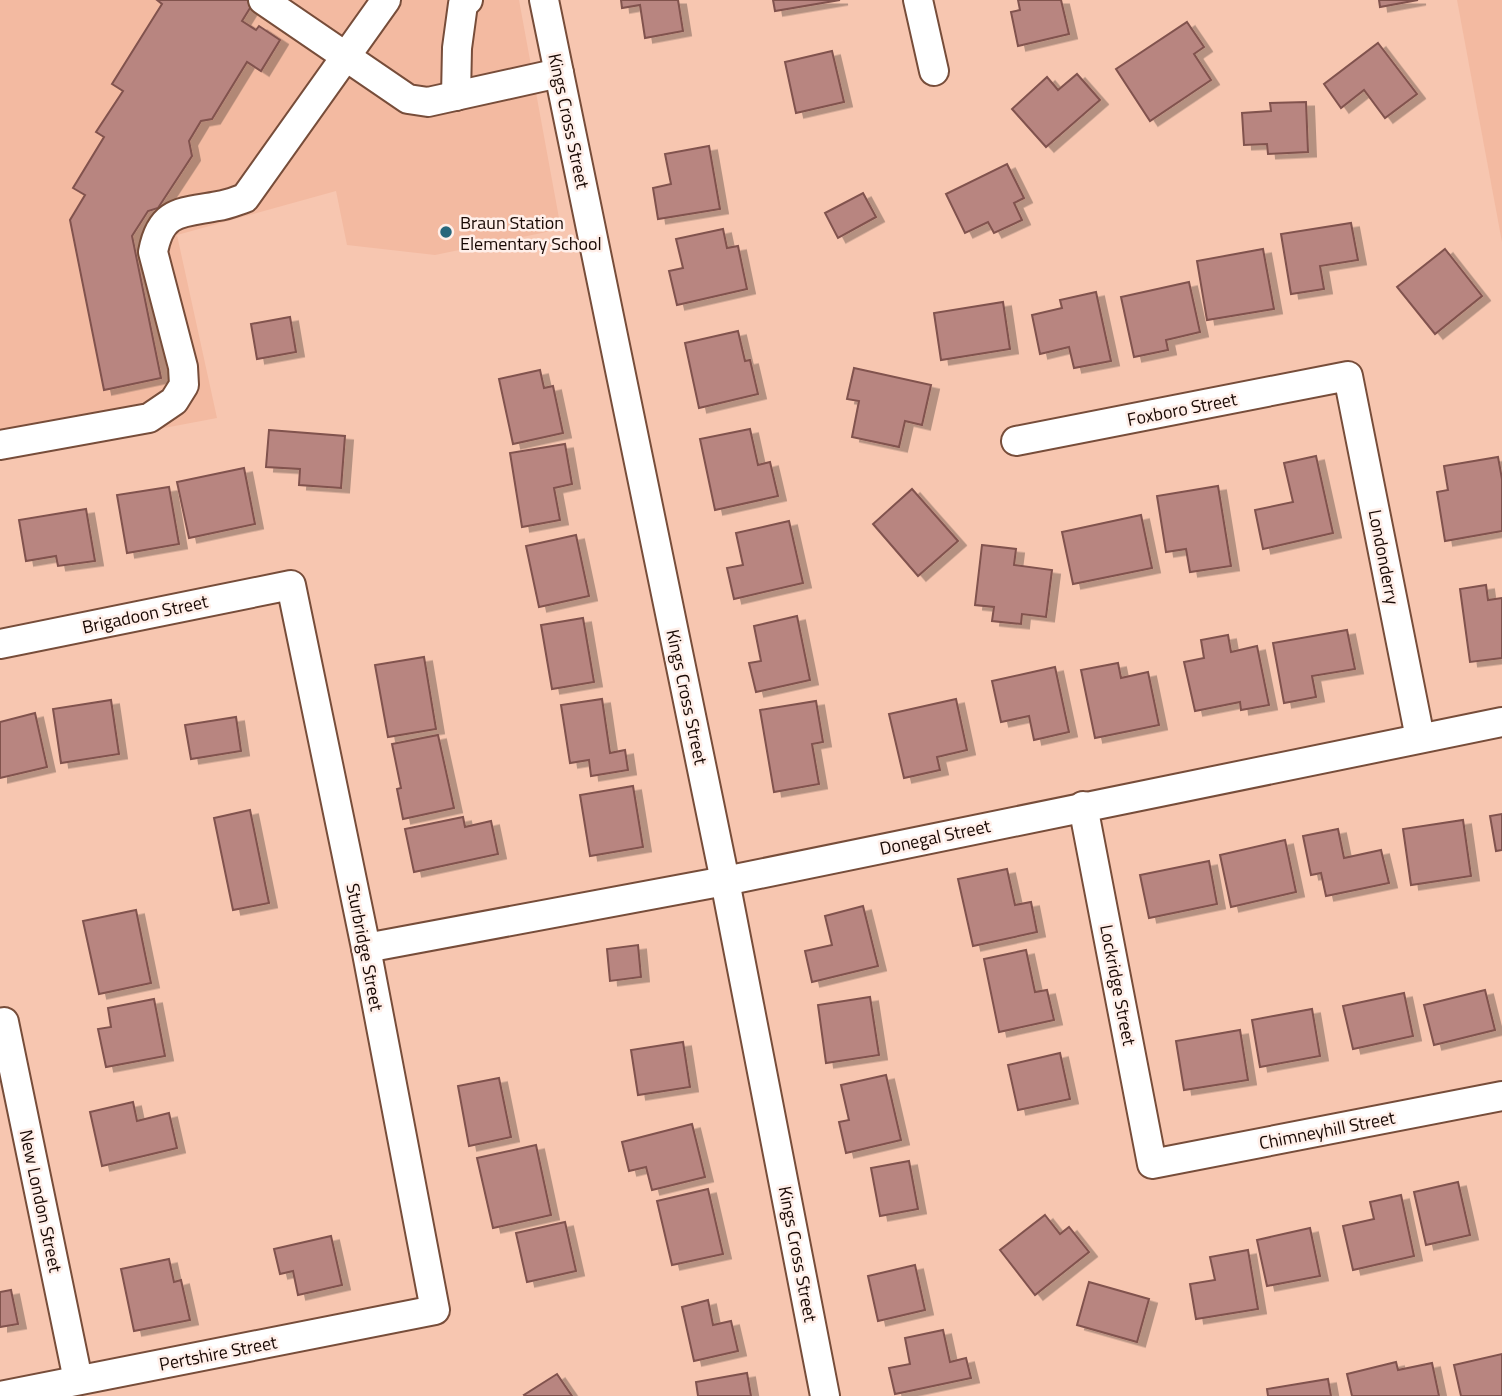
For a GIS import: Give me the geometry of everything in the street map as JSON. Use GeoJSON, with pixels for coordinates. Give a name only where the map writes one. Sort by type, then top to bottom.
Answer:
{"type":"FeatureCollection","features":[{"type":"Feature","properties":{"kind":"street"},"geometry":{"type":"LineString","coordinates":[[0,445],[149,418],[174,401],[184,385],[183,367],[153,252],[157,235],[165,221],[187,210],[220,206],[245,198],[386,0]]}},
{"type":"Feature","properties":{"kind":"street"},"geometry":{"type":"LineString","coordinates":[[456,96],[457,48],[463,4],[468,0]]}},
{"type":"Feature","properties":{"kind":"street","name":"Kings Cross Street"},"geometry":{"type":"LineString","coordinates":[[544,0],[725,881],[825,1396]]}},
{"type":"Feature","properties":{"kind":"street"},"geometry":{"type":"LineString","coordinates":[[918,0],[933,71]]}},
{"type":"Feature","properties":{"kind":"street"},"geometry":{"type":"LineString","coordinates":[[272,2],[408,99],[428,102],[559,73]]}},
{"type":"Feature","properties":{"kind":"street","name":"Foxboro Street"},"geometry":{"type":"LineString","coordinates":[[1016,441],[1348,376]]}},
{"type":"Feature","properties":{"kind":"street","name":"Londonderry"},"geometry":{"type":"LineString","coordinates":[[1348,376],[1420,738]]}},
{"type":"Feature","properties":{"kind":"street","name":"Brigadoon Street"},"geometry":{"type":"LineString","coordinates":[[0,644],[291,585]]}},
{"type":"Feature","properties":{"kind":"street","name":"Sturbridge Street"},"geometry":{"type":"LineString","coordinates":[[291,585],[366,948],[435,1310]]}},
{"type":"Feature","properties":{"kind":"street","name":"Donegal Street"},"geometry":{"type":"LineString","coordinates":[[366,948],[725,881],[1502,722]]}},
{"type":"Feature","properties":{"kind":"street","name":"Lockridge Street"},"geometry":{"type":"LineString","coordinates":[[1083,806],[1152,1164]]}},
{"type":"Feature","properties":{"kind":"street","name":"New London Street"},"geometry":{"type":"LineString","coordinates":[[2,1022],[78,1380]]}},
{"type":"Feature","properties":{"kind":"street","name":"Chimneyhill Street"},"geometry":{"type":"LineString","coordinates":[[1152,1164],[1502,1096]]}},
{"type":"Feature","properties":{"kind":"street","name":"Pertshire Street"},"geometry":{"type":"LineString","coordinates":[[0,1396],[435,1310]]}},
{"type":"Feature","properties":{"kind":"shaded area","name":"Braun Station Elementary School"},"geometry":{"type":"Polygon","coordinates":[[[0,0],[519,0],[561,229],[435,255],[347,245],[336,191],[177,235],[217,418],[0,459],[0,0]]]}},
{"type":"Feature","properties":{"kind":"shaded area"},"geometry":{"type":"Polygon","coordinates":[[[1457,0],[1502,0],[1502,242],[1457,0]]]}},
{"type":"Feature","properties":{"kind":"building"},"geometry":{"type":"Polygon","coordinates":[[[157,0],[255,0],[242,21],[256,30],[259,26],[280,40],[261,71],[247,62],[212,119],[201,121],[189,141],[192,156],[158,208],[148,211],[132,236],[161,378],[104,390],[70,220],[85,195],[73,188],[104,137],[96,132],[123,91],[112,84],[162,4],[157,0]]]}},
{"type":"Feature","properties":{"kind":"building"},"geometry":{"type":"Polygon","coordinates":[[[621,0],[678,0],[683,31],[645,38],[640,5],[622,8],[621,0]]]}},
{"type":"Feature","properties":{"kind":"building"},"geometry":{"type":"Polygon","coordinates":[[[773,0],[840,0],[775,11],[773,0]]]}},
{"type":"Feature","properties":{"kind":"building"},"geometry":{"type":"Polygon","coordinates":[[[1018,0],[1061,0],[1069,34],[1018,46],[1011,12],[1020,10],[1018,0]]]}},
{"type":"Feature","properties":{"kind":"building"},"geometry":{"type":"Polygon","coordinates":[[[1379,0],[1418,0],[1380,7],[1379,0]]]}},
{"type":"Feature","properties":{"kind":"building"},"geometry":{"type":"Polygon","coordinates":[[[1187,22],[1204,47],[1194,54],[1211,80],[1150,121],[1116,69],[1187,22]]]}},
{"type":"Feature","properties":{"kind":"building"},"geometry":{"type":"Polygon","coordinates":[[[1378,43],[1417,94],[1385,118],[1364,90],[1341,108],[1324,84],[1378,43]]]}},
{"type":"Feature","properties":{"kind":"building"},"geometry":{"type":"Polygon","coordinates":[[[832,51],[844,102],[796,113],[785,62],[832,51]]]}},
{"type":"Feature","properties":{"kind":"building"},"geometry":{"type":"Polygon","coordinates":[[[1077,74],[1100,100],[1046,147],[1012,109],[1047,77],[1058,90],[1077,74]]]}},
{"type":"Feature","properties":{"kind":"building"},"geometry":{"type":"Polygon","coordinates":[[[1306,102],[1308,152],[1268,154],[1267,144],[1244,145],[1242,113],[1271,111],[1270,103],[1306,102]]]}},
{"type":"Feature","properties":{"kind":"building"},"geometry":{"type":"Polygon","coordinates":[[[709,146],[720,209],[658,219],[653,188],[671,184],[665,154],[709,146]]]}},
{"type":"Feature","properties":{"kind":"building"},"geometry":{"type":"Polygon","coordinates":[[[1007,164],[1024,198],[1014,203],[1022,220],[994,233],[988,222],[965,233],[946,194],[1007,164]]]}},
{"type":"Feature","properties":{"kind":"building"},"geometry":{"type":"Polygon","coordinates":[[[863,193],[876,217],[838,238],[825,213],[863,193]]]}},
{"type":"Feature","properties":{"kind":"building"},"geometry":{"type":"Polygon","coordinates":[[[1351,223],[1358,260],[1320,266],[1324,289],[1291,294],[1281,234],[1351,223]]]}},
{"type":"Feature","properties":{"kind":"building"},"geometry":{"type":"Polygon","coordinates":[[[723,229],[727,248],[738,246],[747,289],[677,305],[669,271],[683,268],[676,239],[723,229]]]}},
{"type":"Feature","properties":{"kind":"building"},"geometry":{"type":"Polygon","coordinates":[[[1263,249],[1274,309],[1207,320],[1197,261],[1263,249]]]}},
{"type":"Feature","properties":{"kind":"building"},"geometry":{"type":"Polygon","coordinates":[[[1445,249],[1482,296],[1435,334],[1397,287],[1445,249]]]}},
{"type":"Feature","properties":{"kind":"building"},"geometry":{"type":"Polygon","coordinates":[[[1189,282],[1200,332],[1166,340],[1168,350],[1134,357],[1121,297],[1189,282]]]}},
{"type":"Feature","properties":{"kind":"building"},"geometry":{"type":"Polygon","coordinates":[[[1096,292],[1111,361],[1074,368],[1069,347],[1040,354],[1032,315],[1062,308],[1060,300],[1096,292]]]}},
{"type":"Feature","properties":{"kind":"building"},"geometry":{"type":"Polygon","coordinates":[[[1003,302],[1010,349],[941,360],[934,313],[1003,302]]]}},
{"type":"Feature","properties":{"kind":"building"},"geometry":{"type":"Polygon","coordinates":[[[290,317],[296,352],[257,359],[251,324],[290,317]]]}},
{"type":"Feature","properties":{"kind":"building"},"geometry":{"type":"Polygon","coordinates":[[[738,331],[745,361],[750,360],[758,394],[699,408],[685,343],[738,331]]]}},
{"type":"Feature","properties":{"kind":"building"},"geometry":{"type":"Polygon","coordinates":[[[854,368],[931,385],[922,425],[905,421],[899,447],[852,437],[859,401],[847,399],[854,368]]]}},
{"type":"Feature","properties":{"kind":"building"},"geometry":{"type":"Polygon","coordinates":[[[540,370],[544,388],[553,386],[563,433],[513,444],[499,379],[540,370]]]}},
{"type":"Feature","properties":{"kind":"building"},"geometry":{"type":"Polygon","coordinates":[[[750,429],[758,465],[770,462],[778,496],[715,510],[700,439],[750,429]]]}},
{"type":"Feature","properties":{"kind":"building"},"geometry":{"type":"Polygon","coordinates":[[[269,430],[345,436],[341,488],[299,485],[300,469],[266,467],[269,430]]]}},
{"type":"Feature","properties":{"kind":"building"},"geometry":{"type":"Polygon","coordinates":[[[565,444],[572,484],[554,488],[560,520],[522,527],[510,453],[565,444]]]}},
{"type":"Feature","properties":{"kind":"building"},"geometry":{"type":"Polygon","coordinates":[[[1316,456],[1333,533],[1263,549],[1255,510],[1293,502],[1284,463],[1316,456]]]}},
{"type":"Feature","properties":{"kind":"building"},"geometry":{"type":"Polygon","coordinates":[[[1498,457],[1502,479],[1502,531],[1445,541],[1437,492],[1448,490],[1444,466],[1498,457]]]}},
{"type":"Feature","properties":{"kind":"building"},"geometry":{"type":"Polygon","coordinates":[[[244,468],[255,524],[189,538],[177,482],[244,468]]]}},
{"type":"Feature","properties":{"kind":"building"},"geometry":{"type":"Polygon","coordinates":[[[1218,486],[1231,566],[1190,572],[1186,549],[1166,552],[1157,496],[1218,486]]]}},
{"type":"Feature","properties":{"kind":"building"},"geometry":{"type":"Polygon","coordinates":[[[169,487],[179,544],[127,553],[117,495],[169,487]]]}},
{"type":"Feature","properties":{"kind":"building"},"geometry":{"type":"Polygon","coordinates":[[[912,489],[958,541],[918,576],[873,524],[912,489]]]}},
{"type":"Feature","properties":{"kind":"building"},"geometry":{"type":"Polygon","coordinates":[[[86,509],[95,561],[58,566],[56,556],[26,561],[19,520],[86,509]]]}},
{"type":"Feature","properties":{"kind":"building"},"geometry":{"type":"Polygon","coordinates":[[[1141,515],[1152,568],[1073,584],[1062,532],[1141,515]]]}},
{"type":"Feature","properties":{"kind":"building"},"geometry":{"type":"Polygon","coordinates":[[[789,521],[803,583],[734,599],[727,568],[743,565],[736,533],[789,521]]]}},
{"type":"Feature","properties":{"kind":"building"},"geometry":{"type":"Polygon","coordinates":[[[576,535],[589,596],[539,607],[526,546],[576,535]]]}},
{"type":"Feature","properties":{"kind":"building"},"geometry":{"type":"Polygon","coordinates":[[[982,545],[1016,549],[1014,565],[1052,570],[1046,617],[1022,614],[1021,624],[992,621],[994,607],[975,605],[982,545]]]}},
{"type":"Feature","properties":{"kind":"building"},"geometry":{"type":"Polygon","coordinates":[[[1486,585],[1488,600],[1502,598],[1502,658],[1470,662],[1460,589],[1486,585]]]}},
{"type":"Feature","properties":{"kind":"building"},"geometry":{"type":"Polygon","coordinates":[[[797,616],[810,680],[756,692],[749,663],[761,661],[754,626],[797,616]]]}},
{"type":"Feature","properties":{"kind":"building"},"geometry":{"type":"Polygon","coordinates":[[[583,618],[594,682],[552,689],[541,625],[583,618]]]}},
{"type":"Feature","properties":{"kind":"building"},"geometry":{"type":"Polygon","coordinates":[[[1347,630],[1355,669],[1312,676],[1316,697],[1284,703],[1273,643],[1347,630]]]}},
{"type":"Feature","properties":{"kind":"building"},"geometry":{"type":"Polygon","coordinates":[[[1228,635],[1231,652],[1257,646],[1269,705],[1241,710],[1240,702],[1195,711],[1184,662],[1204,658],[1201,640],[1228,635]]]}},
{"type":"Feature","properties":{"kind":"building"},"geometry":{"type":"Polygon","coordinates":[[[424,657],[436,729],[388,737],[375,665],[424,657]]]}},
{"type":"Feature","properties":{"kind":"building"},"geometry":{"type":"Polygon","coordinates":[[[1118,663],[1121,678],[1148,672],[1159,725],[1095,738],[1081,670],[1118,663]]]}},
{"type":"Feature","properties":{"kind":"building"},"geometry":{"type":"Polygon","coordinates":[[[1055,667],[1069,732],[1034,740],[1029,716],[1001,722],[992,681],[1055,667]]]}},
{"type":"Feature","properties":{"kind":"building"},"geometry":{"type":"Polygon","coordinates":[[[602,699],[610,753],[625,750],[628,770],[591,776],[589,760],[570,763],[561,705],[602,699]]]}},
{"type":"Feature","properties":{"kind":"building"},"geometry":{"type":"Polygon","coordinates":[[[956,699],[967,750],[937,757],[940,770],[904,778],[889,714],[956,699]]]}},
{"type":"Feature","properties":{"kind":"building"},"geometry":{"type":"Polygon","coordinates":[[[111,700],[119,754],[61,763],[53,709],[111,700]]]}},
{"type":"Feature","properties":{"kind":"building"},"geometry":{"type":"Polygon","coordinates":[[[816,701],[823,742],[812,744],[819,784],[774,792],[760,710],[816,701]]]}},
{"type":"Feature","properties":{"kind":"building"},"geometry":{"type":"Polygon","coordinates":[[[35,713],[47,767],[0,778],[0,722],[35,713]]]}},
{"type":"Feature","properties":{"kind":"building"},"geometry":{"type":"Polygon","coordinates":[[[236,717],[241,751],[191,759],[185,725],[236,717]]]}},
{"type":"Feature","properties":{"kind":"building"},"geometry":{"type":"Polygon","coordinates":[[[438,735],[454,808],[403,819],[397,789],[401,788],[392,744],[438,735]]]}},
{"type":"Feature","properties":{"kind":"building"},"geometry":{"type":"Polygon","coordinates":[[[633,786],[643,847],[590,856],[580,795],[633,786]]]}},
{"type":"Feature","properties":{"kind":"building"},"geometry":{"type":"Polygon","coordinates":[[[250,810],[269,903],[233,910],[214,818],[250,810]]]}},
{"type":"Feature","properties":{"kind":"building"},"geometry":{"type":"Polygon","coordinates":[[[1502,814],[1502,850],[1496,851],[1490,816],[1502,814]]]}},
{"type":"Feature","properties":{"kind":"building"},"geometry":{"type":"Polygon","coordinates":[[[463,817],[465,827],[491,821],[498,854],[414,872],[405,829],[463,817]]]}},
{"type":"Feature","properties":{"kind":"building"},"geometry":{"type":"Polygon","coordinates":[[[1463,820],[1471,876],[1411,885],[1403,829],[1463,820]]]}},
{"type":"Feature","properties":{"kind":"building"},"geometry":{"type":"Polygon","coordinates":[[[1338,829],[1344,858],[1381,850],[1389,883],[1326,896],[1321,873],[1311,875],[1303,836],[1338,829]]]}},
{"type":"Feature","properties":{"kind":"building"},"geometry":{"type":"Polygon","coordinates":[[[1285,840],[1296,892],[1231,907],[1220,855],[1285,840]]]}},
{"type":"Feature","properties":{"kind":"building"},"geometry":{"type":"Polygon","coordinates":[[[1209,861],[1217,904],[1149,918],[1140,875],[1209,861]]]}},
{"type":"Feature","properties":{"kind":"building"},"geometry":{"type":"Polygon","coordinates":[[[1007,869],[1015,905],[1031,902],[1037,932],[973,946],[958,879],[1007,869]]]}},
{"type":"Feature","properties":{"kind":"building"},"geometry":{"type":"Polygon","coordinates":[[[863,906],[878,966],[812,982],[805,951],[832,945],[825,916],[863,906]]]}},
{"type":"Feature","properties":{"kind":"building"},"geometry":{"type":"Polygon","coordinates":[[[136,910],[151,983],[99,994],[83,921],[136,910]]]}},
{"type":"Feature","properties":{"kind":"building"},"geometry":{"type":"Polygon","coordinates":[[[638,945],[641,977],[610,981],[607,949],[638,945]]]}},
{"type":"Feature","properties":{"kind":"building"},"geometry":{"type":"Polygon","coordinates":[[[1026,950],[1035,992],[1047,990],[1054,1020],[999,1032],[984,959],[1026,950]]]}},
{"type":"Feature","properties":{"kind":"building"},"geometry":{"type":"Polygon","coordinates":[[[1485,990],[1495,1030],[1434,1045],[1424,1005],[1485,990]]]}},
{"type":"Feature","properties":{"kind":"building"},"geometry":{"type":"Polygon","coordinates":[[[1404,993],[1413,1036],[1353,1049],[1343,1006],[1404,993]]]}},
{"type":"Feature","properties":{"kind":"building"},"geometry":{"type":"Polygon","coordinates":[[[870,997],[879,1055],[826,1063],[818,1005],[870,997]]]}},
{"type":"Feature","properties":{"kind":"building"},"geometry":{"type":"Polygon","coordinates":[[[154,999],[165,1056],[106,1067],[98,1029],[111,1027],[108,1008],[154,999]]]}},
{"type":"Feature","properties":{"kind":"building"},"geometry":{"type":"Polygon","coordinates":[[[1312,1009],[1320,1056],[1260,1067],[1252,1020],[1312,1009]]]}},
{"type":"Feature","properties":{"kind":"building"},"geometry":{"type":"Polygon","coordinates":[[[1240,1030],[1248,1080],[1184,1090],[1176,1041],[1240,1030]]]}},
{"type":"Feature","properties":{"kind":"building"},"geometry":{"type":"Polygon","coordinates":[[[683,1042],[690,1087],[638,1095],[631,1050],[683,1042]]]}},
{"type":"Feature","properties":{"kind":"building"},"geometry":{"type":"Polygon","coordinates":[[[1060,1053],[1070,1099],[1018,1110],[1008,1065],[1060,1053]]]}},
{"type":"Feature","properties":{"kind":"building"},"geometry":{"type":"Polygon","coordinates":[[[886,1075],[901,1140],[846,1153],[839,1122],[849,1120],[841,1085],[886,1075]]]}},
{"type":"Feature","properties":{"kind":"building"},"geometry":{"type":"Polygon","coordinates":[[[499,1078],[511,1137],[469,1146],[458,1086],[499,1078]]]}},
{"type":"Feature","properties":{"kind":"building"},"geometry":{"type":"Polygon","coordinates":[[[133,1102],[137,1121],[169,1113],[177,1148],[102,1166],[90,1112],[133,1102]]]}},
{"type":"Feature","properties":{"kind":"building"},"geometry":{"type":"Polygon","coordinates":[[[692,1124],[705,1177],[652,1190],[646,1167],[629,1171],[622,1142],[692,1124]]]}},
{"type":"Feature","properties":{"kind":"building"},"geometry":{"type":"Polygon","coordinates":[[[536,1145],[551,1215],[493,1228],[477,1158],[536,1145]]]}},
{"type":"Feature","properties":{"kind":"building"},"geometry":{"type":"Polygon","coordinates":[[[909,1161],[918,1209],[880,1216],[871,1168],[909,1161]]]}},
{"type":"Feature","properties":{"kind":"building"},"geometry":{"type":"Polygon","coordinates":[[[1458,1182],[1470,1235],[1426,1245],[1414,1192],[1458,1182]]]}},
{"type":"Feature","properties":{"kind":"building"},"geometry":{"type":"Polygon","coordinates":[[[708,1189],[723,1254],[672,1265],[657,1201],[708,1189]]]}},
{"type":"Feature","properties":{"kind":"building"},"geometry":{"type":"Polygon","coordinates":[[[1401,1195],[1414,1256],[1353,1270],[1343,1226],[1374,1219],[1370,1202],[1401,1195]]]}},
{"type":"Feature","properties":{"kind":"building"},"geometry":{"type":"Polygon","coordinates":[[[1045,1215],[1060,1234],[1069,1227],[1089,1252],[1035,1295],[1000,1250],[1045,1215]]]}},
{"type":"Feature","properties":{"kind":"building"},"geometry":{"type":"Polygon","coordinates":[[[565,1222],[576,1271],[527,1282],[516,1233],[565,1222]]]}},
{"type":"Feature","properties":{"kind":"building"},"geometry":{"type":"Polygon","coordinates":[[[1310,1228],[1320,1276],[1267,1286],[1257,1240],[1310,1228]]]}},
{"type":"Feature","properties":{"kind":"building"},"geometry":{"type":"Polygon","coordinates":[[[331,1236],[342,1285],[298,1295],[293,1271],[280,1274],[274,1249],[331,1236]]]}},
{"type":"Feature","properties":{"kind":"building"},"geometry":{"type":"Polygon","coordinates":[[[1248,1250],[1258,1309],[1196,1319],[1190,1284],[1215,1280],[1210,1257],[1248,1250]]]}},
{"type":"Feature","properties":{"kind":"building"},"geometry":{"type":"Polygon","coordinates":[[[169,1259],[174,1282],[181,1280],[190,1320],[134,1331],[121,1269],[169,1259]]]}},
{"type":"Feature","properties":{"kind":"building"},"geometry":{"type":"Polygon","coordinates":[[[915,1265],[925,1310],[878,1321],[868,1276],[915,1265]]]}},
{"type":"Feature","properties":{"kind":"building"},"geometry":{"type":"Polygon","coordinates":[[[1089,1282],[1149,1299],[1137,1342],[1077,1325],[1089,1282]]]}},
{"type":"Feature","properties":{"kind":"building"},"geometry":{"type":"Polygon","coordinates":[[[11,1290],[18,1324],[0,1327],[0,1292],[11,1290]]]}},
{"type":"Feature","properties":{"kind":"building"},"geometry":{"type":"Polygon","coordinates":[[[708,1300],[713,1325],[731,1321],[738,1351],[694,1361],[682,1307],[708,1300]]]}},
{"type":"Feature","properties":{"kind":"building"},"geometry":{"type":"Polygon","coordinates":[[[943,1330],[950,1362],[966,1358],[971,1378],[895,1394],[889,1368],[910,1364],[905,1338],[943,1330]]]}},
{"type":"Feature","properties":{"kind":"building"},"geometry":{"type":"Polygon","coordinates":[[[1502,1354],[1502,1396],[1461,1396],[1454,1365],[1502,1354]]]}},
{"type":"Feature","properties":{"kind":"building"},"geometry":{"type":"Polygon","coordinates":[[[1396,1362],[1398,1370],[1432,1363],[1439,1396],[1352,1396],[1347,1374],[1396,1362]]]}},
{"type":"Feature","properties":{"kind":"building"},"geometry":{"type":"Polygon","coordinates":[[[747,1373],[751,1396],[698,1396],[696,1382],[747,1373]]]}},
{"type":"Feature","properties":{"kind":"building"},"geometry":{"type":"Polygon","coordinates":[[[557,1374],[572,1396],[524,1395],[557,1374]]]}},
{"type":"Feature","properties":{"kind":"building"},"geometry":{"type":"Polygon","coordinates":[[[1328,1379],[1331,1396],[1268,1396],[1267,1389],[1328,1379]]]}},
{"type":"Feature","properties":{"kind":"place","name":"Braun Station Elementary School"},"geometry":{"type":"Point","coordinates":[446,232]}}]}
